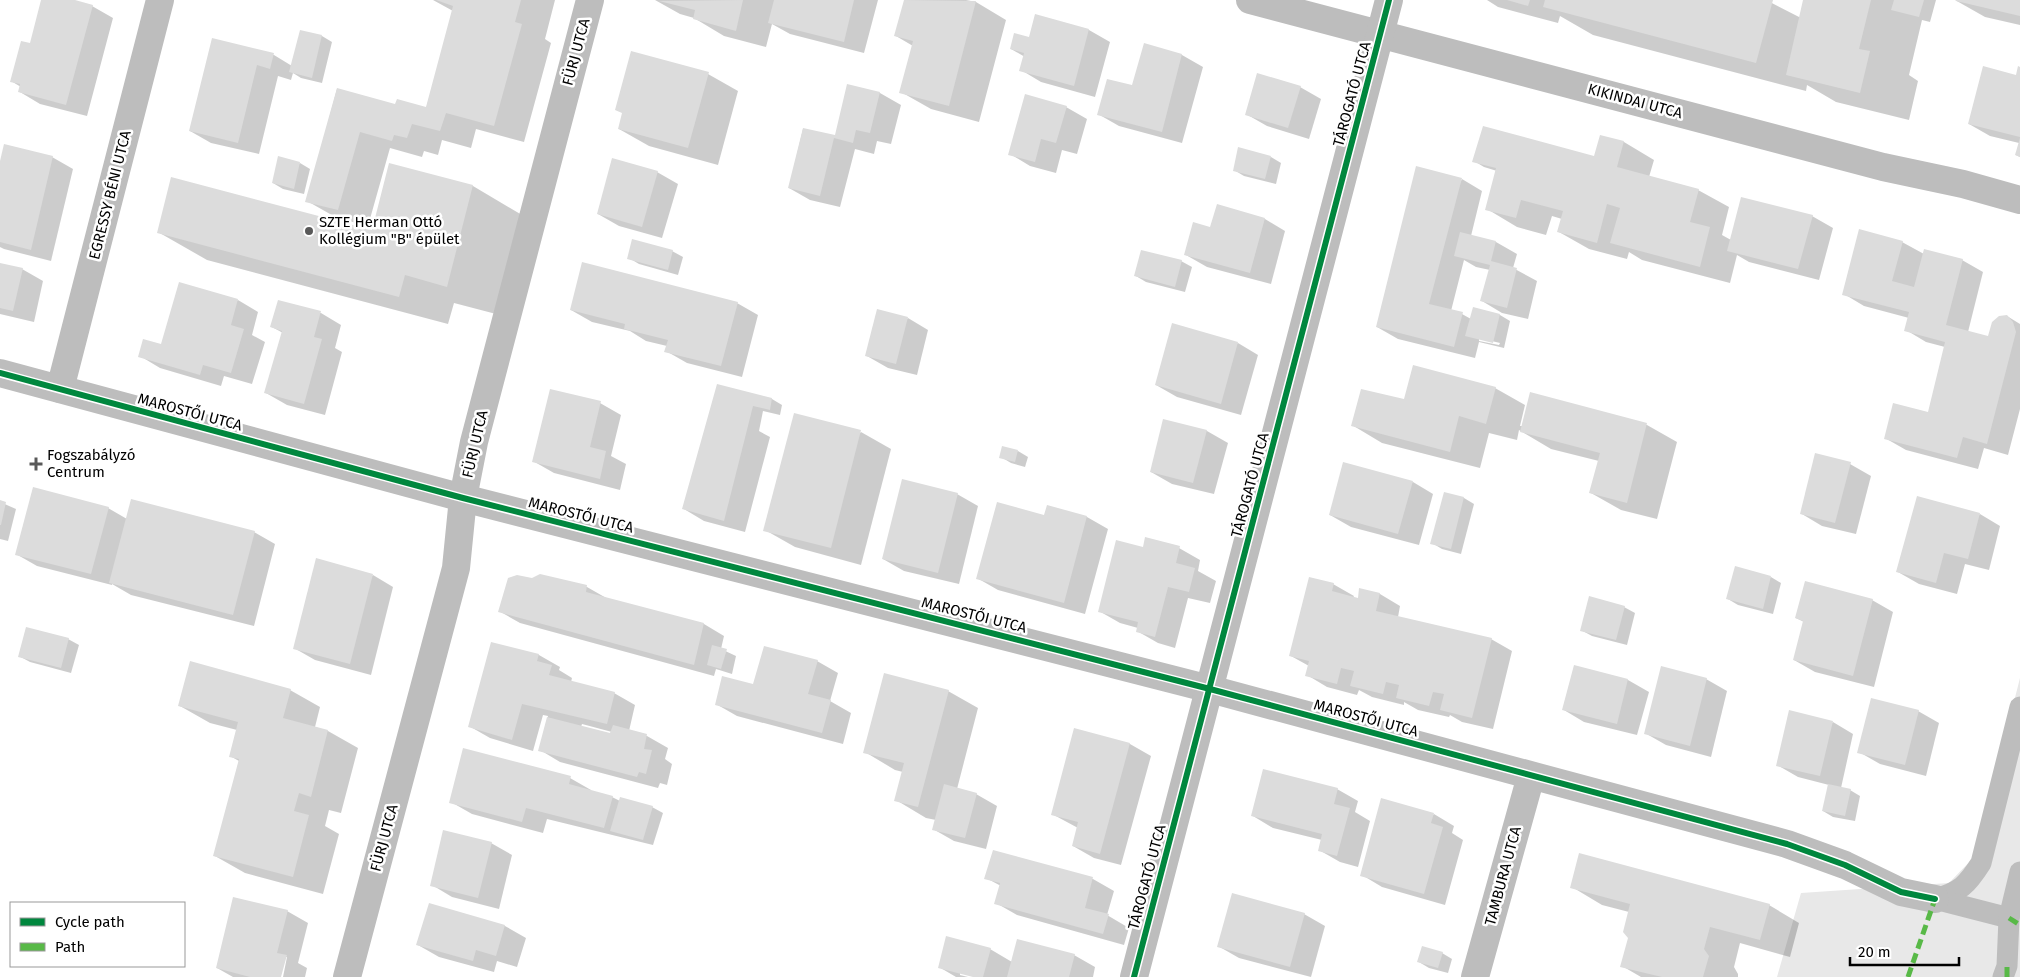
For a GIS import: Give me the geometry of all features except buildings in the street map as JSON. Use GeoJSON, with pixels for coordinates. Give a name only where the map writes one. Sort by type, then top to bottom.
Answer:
{"type":"FeatureCollection","features":[{"type":"Feature","properties":{"kind":"street","name":"EGRESSY BÉNI UTCA"},"geometry":{"type":"LineString","coordinates":[[60,390],[160,0]]}},
{"type":"Feature","properties":{"kind":"street","name":"FÜRJ UTCA"},"geometry":{"type":"LineString","coordinates":[[347,977],[456,568],[463,498],[474,442],[590,0]]}},
{"type":"Feature","properties":{"kind":"street","name":"KIKINDAI UTCA"},"geometry":{"type":"LineString","coordinates":[[1250,0],[1883,167],[1963,184],[2020,200]]}},
{"type":"Feature","properties":{"kind":"street","name":"TÁROGATÓ UTCA"},"geometry":{"type":"LineString","coordinates":[[1134,977],[1389,0]]}},
{"type":"Feature","properties":{"kind":"street","name":"MAROSTŐI UTCA"},"geometry":{"type":"LineString","coordinates":[[0,373],[463,498],[1210,688],[1786,844],[1845,865],[1901,892],[1935,899]]}},
{"type":"Feature","properties":{"kind":"street","name":"TAMBURA UTCA"},"geometry":{"type":"LineString","coordinates":[[1475,977],[1531,776]]}},
{"type":"Feature","properties":{"kind":"lane"},"geometry":{"type":"LineString","coordinates":[[1935,899],[1953,894],[1969,882],[1981,863],[2020,707]]}},
{"type":"Feature","properties":{"kind":"lane"},"geometry":{"type":"LineString","coordinates":[[2003,977],[2007,966],[2010,918],[2020,872]]}},
{"type":"Feature","properties":{"kind":"lane"},"geometry":{"type":"LineString","coordinates":[[1935,899],[2010,918]]}},
{"type":"Feature","properties":{"kind":"shaded area"},"geometry":{"type":"Polygon","coordinates":[[[2020,678],[2020,977],[1777,977],[1801,893],[1949,883],[1975,856],[2020,678]]]}},
{"type":"Feature","properties":{"kind":"marked path"},"geometry":{"type":"LineString","coordinates":[[1908,977],[1935,899]]}},
{"type":"Feature","properties":{"kind":"marked path"},"geometry":{"type":"LineString","coordinates":[[2009,918],[2020,925]]}},
{"type":"Feature","properties":{"kind":"marked path"},"geometry":{"type":"LineString","coordinates":[[2007,966],[2007,977]]}},
{"type":"Feature","properties":{"kind":"cycle path"},"geometry":{"type":"LineString","coordinates":[[1134,977],[1389,0]]}},
{"type":"Feature","properties":{"kind":"cycle path"},"geometry":{"type":"LineString","coordinates":[[0,373],[463,498],[1210,689],[1787,844],[1845,865],[1901,892],[1935,899]]}},
{"type":"Feature","properties":{"kind":"place","name":"SZTE Herman Ottó Kollégium \"B\" épület"},"geometry":{"type":"Point","coordinates":[309,231]}},
{"type":"Feature","properties":{"kind":"place","name":"Fogszabályzó Centrum"},"geometry":{"type":"Point","coordinates":[36,464]}}]}
